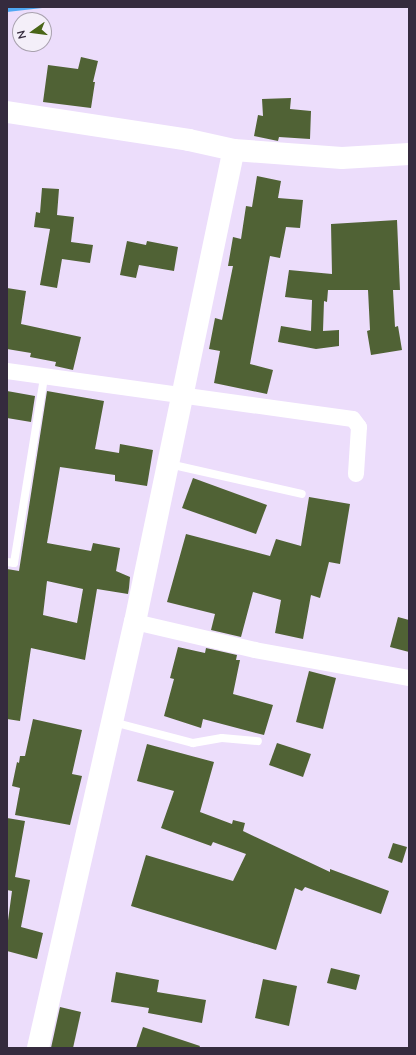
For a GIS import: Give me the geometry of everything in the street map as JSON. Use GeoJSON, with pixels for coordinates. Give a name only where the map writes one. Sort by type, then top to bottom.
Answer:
{"type":"FeatureCollection","features":[{"type":"Feature","properties":{"kind":"main road"},"geometry":{"type":"LineString","coordinates":[[7,112],[189,140],[234,150],[342,158],[409,154]]}},
{"type":"Feature","properties":{"kind":"main road"},"geometry":{"type":"LineString","coordinates":[[38,1048],[135,622],[234,150]]}},
{"type":"Feature","properties":{"kind":"street"},"geometry":{"type":"LineString","coordinates":[[7,371],[182,397],[353,419],[359,427],[356,474]]}},
{"type":"Feature","properties":{"kind":"street"},"geometry":{"type":"LineString","coordinates":[[135,622],[255,650],[409,678]]}},
{"type":"Feature","properties":{"kind":"lane"},"geometry":{"type":"LineString","coordinates":[[7,562],[14,563],[44,376]]}},
{"type":"Feature","properties":{"kind":"lane"},"geometry":{"type":"LineString","coordinates":[[168,464],[302,494]]}},
{"type":"Feature","properties":{"kind":"lane"},"geometry":{"type":"LineString","coordinates":[[112,722],[193,743],[222,738],[258,741]]}},
{"type":"Feature","properties":{"kind":"water"},"geometry":{"type":"Polygon","coordinates":[[[7,7],[51,7],[7,12],[7,7]]]}},
{"type":"Feature","properties":{"kind":"building"},"geometry":{"type":"Polygon","coordinates":[[[81,57],[98,61],[93,82],[95,82],[91,108],[43,102],[48,65],[78,69],[81,57]]]}},
{"type":"Feature","properties":{"kind":"building"},"geometry":{"type":"Polygon","coordinates":[[[291,98],[290,109],[311,111],[310,139],[279,137],[278,141],[254,136],[258,115],[263,116],[262,99],[291,98]]]}},
{"type":"Feature","properties":{"kind":"building"},"geometry":{"type":"Polygon","coordinates":[[[257,176],[281,181],[278,198],[303,200],[300,228],[286,227],[280,258],[270,256],[250,364],[273,370],[267,394],[214,383],[220,351],[209,349],[215,318],[222,320],[233,266],[228,266],[233,237],[241,239],[246,206],[252,207],[257,176]]]}},
{"type":"Feature","properties":{"kind":"building"},"geometry":{"type":"Polygon","coordinates":[[[42,188],[59,189],[57,215],[74,217],[71,242],[93,245],[90,263],[62,259],[57,288],[40,285],[50,229],[34,227],[36,212],[40,213],[42,188]]]}},
{"type":"Feature","properties":{"kind":"building"},"geometry":{"type":"Polygon","coordinates":[[[397,220],[400,290],[393,290],[395,327],[398,326],[402,350],[371,355],[367,331],[370,330],[368,290],[328,290],[327,302],[324,301],[323,331],[339,330],[339,346],[316,349],[278,342],[281,326],[311,331],[312,300],[285,297],[289,270],[332,274],[331,224],[397,220]]]}},
{"type":"Feature","properties":{"kind":"building"},"geometry":{"type":"Polygon","coordinates":[[[127,241],[146,245],[147,241],[178,247],[174,271],[139,265],[136,278],[120,275],[127,241]]]}},
{"type":"Feature","properties":{"kind":"building"},"geometry":{"type":"Polygon","coordinates":[[[7,288],[26,291],[21,324],[81,337],[73,370],[55,366],[56,362],[30,357],[31,353],[7,349],[7,288]]]}},
{"type":"Feature","properties":{"kind":"building"},"geometry":{"type":"Polygon","coordinates":[[[7,391],[35,396],[31,422],[7,418],[7,391]]]}},
{"type":"Feature","properties":{"kind":"building"},"geometry":{"type":"Polygon","coordinates":[[[47,391],[104,401],[95,449],[119,453],[120,444],[153,450],[147,486],[115,481],[115,475],[60,467],[47,543],[91,551],[93,543],[120,548],[116,571],[130,577],[128,594],[97,589],[85,660],[31,648],[20,721],[7,719],[7,569],[19,571],[47,391]],[[47,581],[43,615],[77,623],[83,589],[47,581]]]}},
{"type":"Feature","properties":{"kind":"building"},"geometry":{"type":"Polygon","coordinates":[[[193,478],[267,505],[256,534],[182,508],[193,478]]]}},
{"type":"Feature","properties":{"kind":"building"},"geometry":{"type":"Polygon","coordinates":[[[309,497],[350,504],[340,564],[329,562],[320,598],[311,595],[303,639],[275,633],[281,600],[253,592],[241,637],[211,630],[215,614],[167,602],[186,534],[270,556],[276,539],[301,546],[309,497]]]}},
{"type":"Feature","properties":{"kind":"building"},"geometry":{"type":"Polygon","coordinates":[[[398,617],[409,620],[409,652],[390,647],[398,617]]]}},
{"type":"Feature","properties":{"kind":"building"},"geometry":{"type":"Polygon","coordinates":[[[178,647],[205,653],[206,648],[237,655],[236,660],[240,660],[233,694],[273,705],[264,735],[203,719],[201,728],[164,716],[174,679],[170,678],[178,647]]]}},
{"type":"Feature","properties":{"kind":"building"},"geometry":{"type":"Polygon","coordinates":[[[309,671],[336,678],[323,729],[296,722],[309,671]]]}},
{"type":"Feature","properties":{"kind":"building"},"geometry":{"type":"Polygon","coordinates":[[[33,719],[82,730],[72,774],[82,776],[70,825],[15,815],[20,788],[12,786],[17,762],[19,763],[20,756],[25,756],[33,719]]]}},
{"type":"Feature","properties":{"kind":"building"},"geometry":{"type":"Polygon","coordinates":[[[277,743],[311,754],[303,777],[269,765],[277,743]]]}},
{"type":"Feature","properties":{"kind":"building"},"geometry":{"type":"Polygon","coordinates":[[[147,744],[214,762],[200,812],[232,824],[233,820],[245,823],[243,831],[330,872],[330,869],[389,891],[381,914],[305,887],[302,891],[295,888],[276,950],[131,906],[146,855],[233,881],[246,854],[213,842],[211,846],[161,828],[174,791],[137,781],[147,744]]]}},
{"type":"Feature","properties":{"kind":"building"},"geometry":{"type":"Polygon","coordinates":[[[7,818],[25,821],[15,877],[30,880],[21,927],[43,933],[37,959],[7,951],[7,928],[12,891],[7,890],[7,818]]]}},
{"type":"Feature","properties":{"kind":"building"},"geometry":{"type":"Polygon","coordinates":[[[393,843],[407,847],[402,863],[388,858],[393,843]]]}},
{"type":"Feature","properties":{"kind":"building"},"geometry":{"type":"Polygon","coordinates":[[[331,968],[360,975],[356,990],[327,983],[331,968]]]}},
{"type":"Feature","properties":{"kind":"building"},"geometry":{"type":"Polygon","coordinates":[[[116,972],[159,980],[157,992],[206,1000],[202,1023],[148,1013],[149,1008],[111,1002],[116,972]]]}},
{"type":"Feature","properties":{"kind":"building"},"geometry":{"type":"Polygon","coordinates":[[[263,979],[297,986],[289,1026],[255,1018],[263,979]]]}},
{"type":"Feature","properties":{"kind":"building"},"geometry":{"type":"Polygon","coordinates":[[[60,1007],[81,1012],[73,1048],[51,1048],[60,1007]]]}},
{"type":"Feature","properties":{"kind":"building"},"geometry":{"type":"Polygon","coordinates":[[[143,1027],[200,1046],[199,1048],[136,1048],[143,1027]]]}}]}
